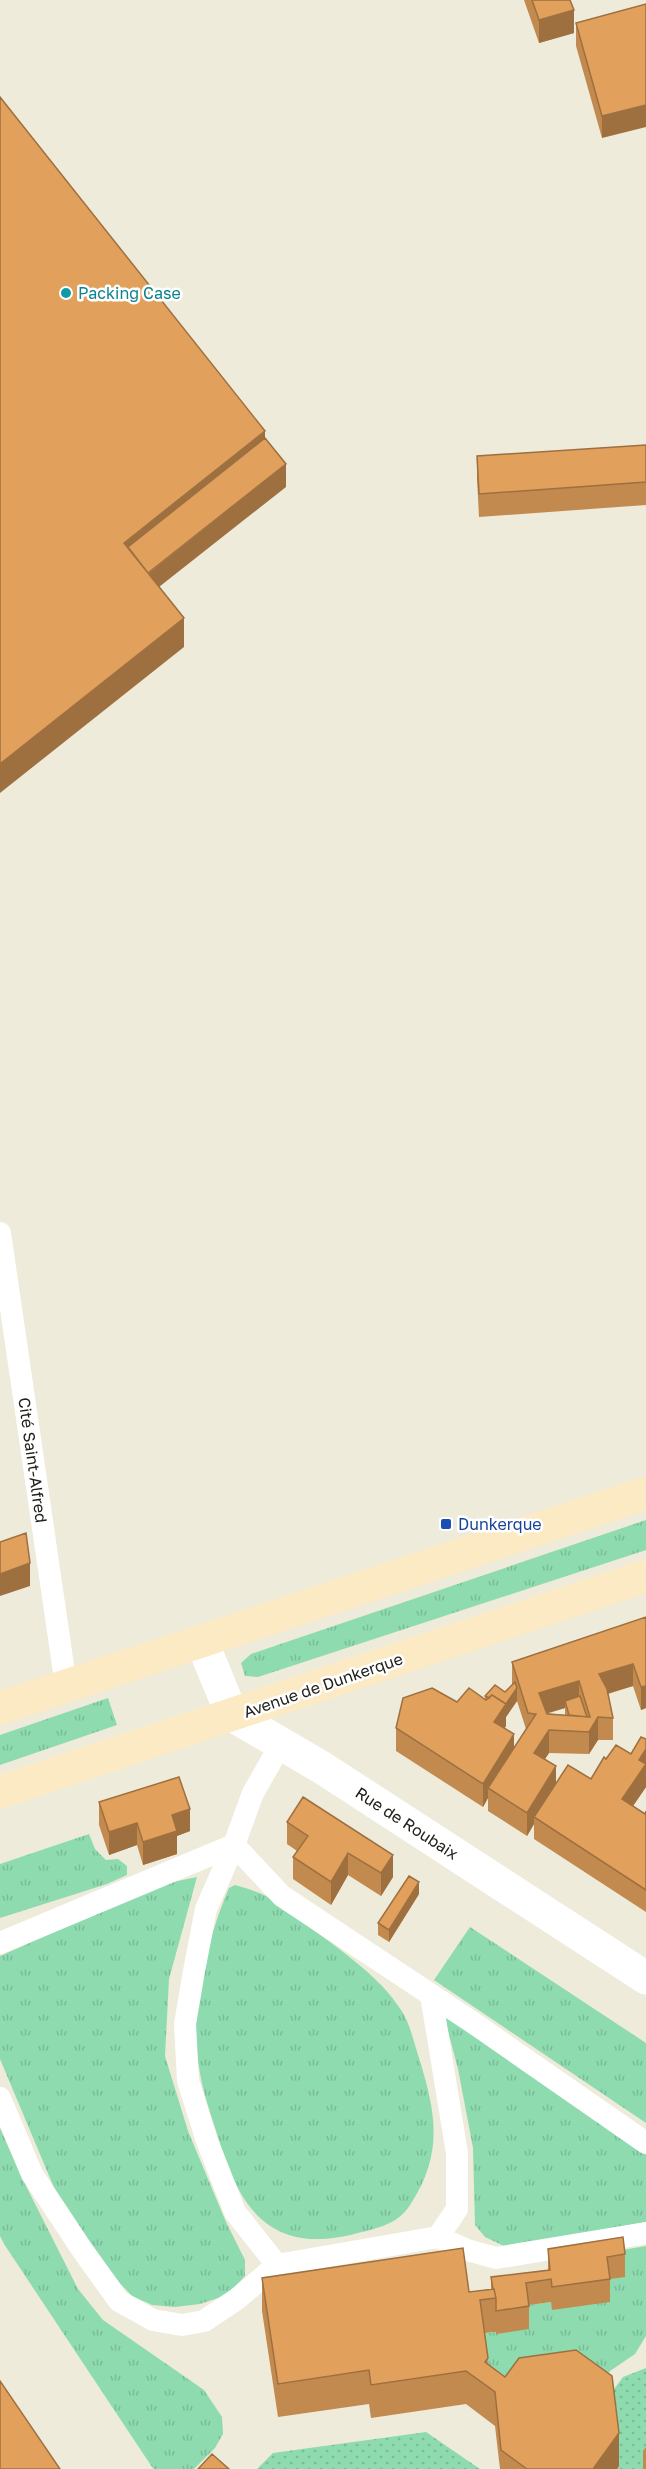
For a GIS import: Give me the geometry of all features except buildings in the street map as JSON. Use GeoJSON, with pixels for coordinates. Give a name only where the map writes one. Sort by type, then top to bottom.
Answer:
{"type":"FeatureCollection","features":[{"type":"Feature","properties":{"kind":"main road"},"geometry":{"type":"LineString","coordinates":[[0,1708],[646,1493]]}},
{"type":"Feature","properties":{"kind":"main road","name":"Avenue de Dunkerque"},"geometry":{"type":"LineString","coordinates":[[0,1792],[646,1576]]}},
{"type":"Feature","properties":{"kind":"street"},"geometry":{"type":"LineString","coordinates":[[202,1642],[232,1715]]}},
{"type":"Feature","properties":{"kind":"street","name":"Rue de Roubaix"},"geometry":{"type":"LineString","coordinates":[[232,1715],[646,1978]]}},
{"type":"Feature","properties":{"kind":"lane","name":"Cité Saint-Alfred"},"geometry":{"type":"LineString","coordinates":[[0,1233],[66,1686]]}},
{"type":"Feature","properties":{"kind":"lane"},"geometry":{"type":"LineString","coordinates":[[277,2265],[235,2212],[207,2141],[188,2081],[185,2024],[206,1909],[234,1845],[253,1793],[281,1744]]}},
{"type":"Feature","properties":{"kind":"lane"},"geometry":{"type":"LineString","coordinates":[[0,1943],[234,1845]]}},
{"type":"Feature","properties":{"kind":"lane"},"geometry":{"type":"LineString","coordinates":[[234,1845],[282,1896],[646,2143]]}},
{"type":"Feature","properties":{"kind":"lane"},"geometry":{"type":"LineString","coordinates":[[431,1995],[457,2153],[457,2209],[438,2237]]}},
{"type":"Feature","properties":{"kind":"lane"},"geometry":{"type":"LineString","coordinates":[[0,2098],[32,2174],[82,2251],[119,2301],[153,2320],[182,2325],[204,2321],[237,2299],[277,2265],[438,2237],[467,2250],[496,2258],[646,2233]]}},
{"type":"Feature","properties":{"kind":"green space"},"geometry":{"type":"Polygon","coordinates":[[[646,1520],[646,1550],[258,1677],[245,1676],[241,1663],[251,1654],[646,1520]]]}},
{"type":"Feature","properties":{"kind":"green space"},"geometry":{"type":"Polygon","coordinates":[[[108,1698],[117,1725],[0,1765],[0,1735],[108,1698]]]}},
{"type":"Feature","properties":{"kind":"green space"},"geometry":{"type":"Polygon","coordinates":[[[89,1834],[95,1849],[106,1860],[118,1859],[127,1866],[127,1875],[107,1884],[0,1918],[0,1864],[89,1834]]]}},
{"type":"Feature","properties":{"kind":"green space"},"geometry":{"type":"Polygon","coordinates":[[[197,1877],[169,1979],[165,2056],[188,2131],[226,2222],[245,2260],[245,2276],[227,2295],[200,2304],[175,2307],[152,2305],[132,2296],[108,2271],[55,2190],[0,2059],[0,1956],[163,1884],[197,1877]]]}},
{"type":"Feature","properties":{"kind":"green space"},"geometry":{"type":"Polygon","coordinates":[[[235,1885],[271,1899],[343,1952],[381,1985],[392,1997],[407,2021],[430,2097],[434,2133],[428,2168],[421,2186],[410,2205],[394,2221],[373,2229],[328,2239],[303,2238],[282,2233],[264,2222],[237,2187],[206,2099],[199,2070],[196,2039],[199,1995],[208,1950],[221,1907],[229,1888],[235,1885]]]}},
{"type":"Feature","properties":{"kind":"green space"},"geometry":{"type":"Polygon","coordinates":[[[470,1927],[646,2043],[646,2123],[434,1980],[470,1927]]]}},
{"type":"Feature","properties":{"kind":"green space"},"geometry":{"type":"Polygon","coordinates":[[[443,2012],[646,2153],[646,2222],[506,2247],[485,2237],[475,2225],[473,2148],[458,2069],[443,2012]]]}},
{"type":"Feature","properties":{"kind":"green space"},"geometry":{"type":"Polygon","coordinates":[[[0,2128],[21,2176],[78,2289],[103,2320],[204,2390],[222,2417],[223,2434],[215,2448],[194,2469],[154,2469],[152,2467],[4,2244],[0,2236],[0,2128]]]}},
{"type":"Feature","properties":{"kind":"green space"},"geometry":{"type":"Polygon","coordinates":[[[646,2246],[646,2336],[635,2354],[610,2371],[599,2384],[488,2392],[480,2334],[496,2332],[526,2305],[551,2302],[553,2310],[607,2279],[622,2250],[646,2246]]]}},
{"type":"Feature","properties":{"kind":"green space"},"geometry":{"type":"Polygon","coordinates":[[[646,2368],[646,2469],[617,2469],[619,2466],[603,2404],[623,2377],[646,2368]]]}},
{"type":"Feature","properties":{"kind":"green space"},"geometry":{"type":"Polygon","coordinates":[[[426,2432],[480,2469],[257,2469],[273,2453],[426,2432]]]}},
{"type":"Feature","properties":{"kind":"place","name":"Packing Case"},"geometry":{"type":"Point","coordinates":[66,293]}},
{"type":"Feature","properties":{"kind":"place","name":"Dunkerque"},"geometry":{"type":"Point","coordinates":[446,1524]}}]}
